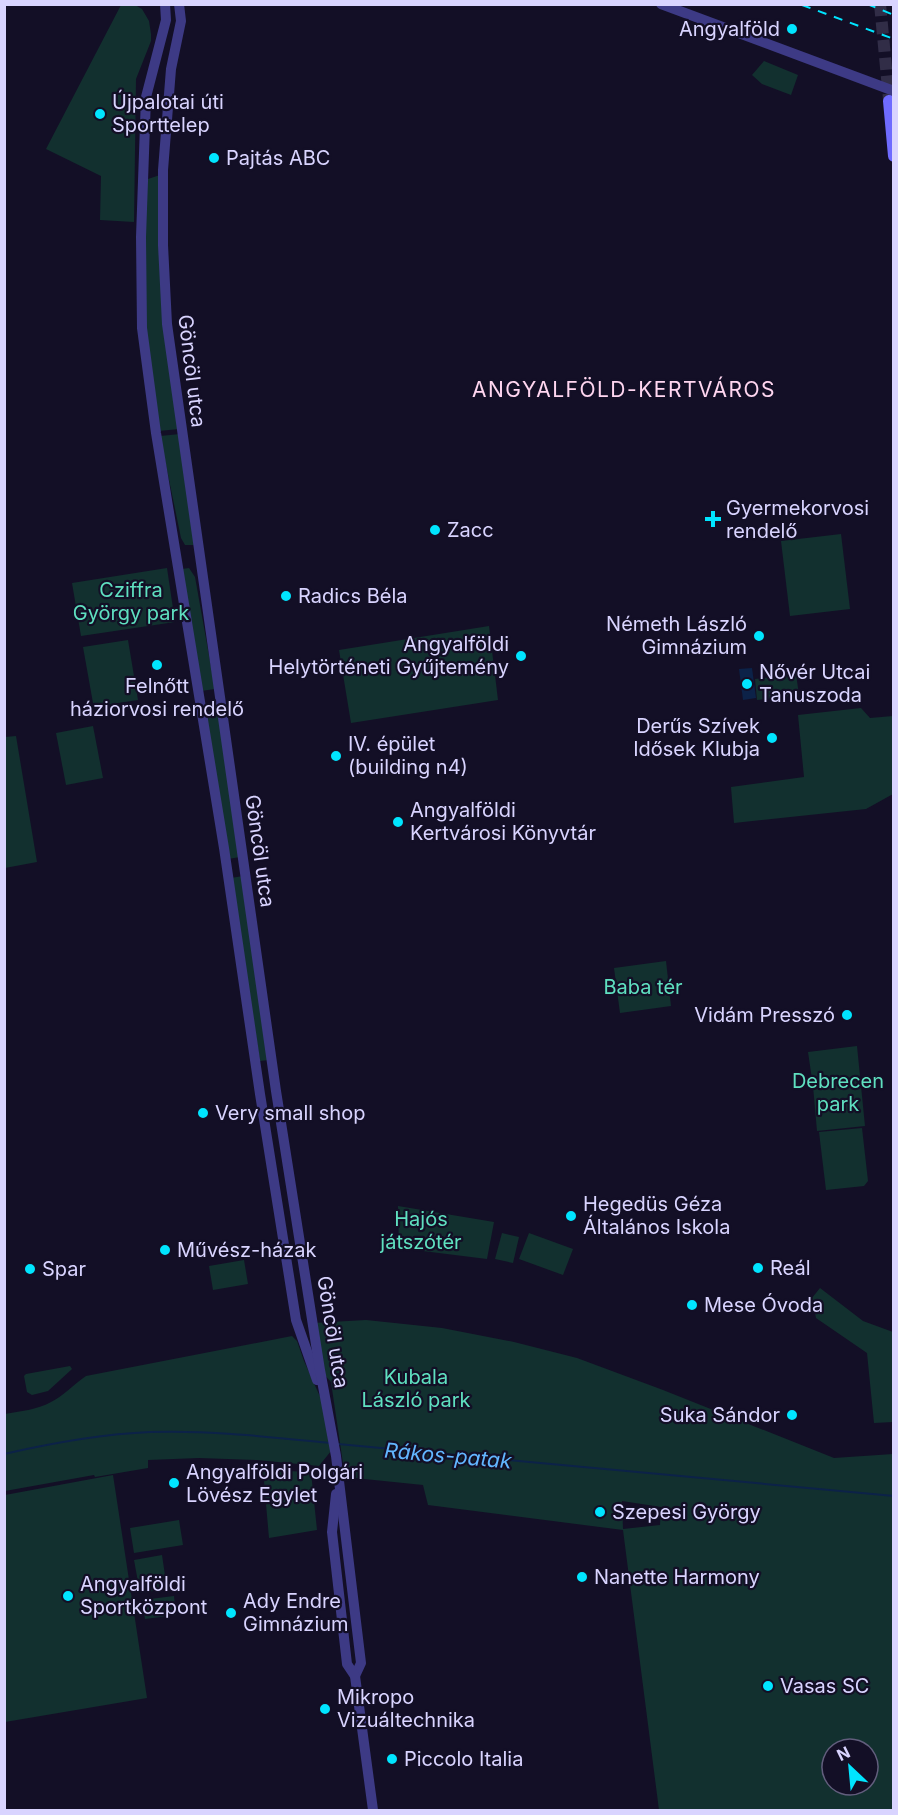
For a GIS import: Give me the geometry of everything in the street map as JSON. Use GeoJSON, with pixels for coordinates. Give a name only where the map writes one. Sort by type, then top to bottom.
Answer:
{"type":"FeatureCollection","features":[{"type":"Feature","properties":{"kind":"main road"},"geometry":{"type":"LineString","coordinates":[[891,96],[894,156]]}},
{"type":"Feature","properties":{"kind":"street","name":"Göncöl utca"},"geometry":{"type":"LineString","coordinates":[[165,4],[166,20],[146,97],[141,237],[142,328],[156,433],[224,848],[296,1320],[326,1402]]}},
{"type":"Feature","properties":{"kind":"street","name":"Göncöl utca"},"geometry":{"type":"LineString","coordinates":[[179,4],[181,21],[171,69],[163,170],[163,245],[167,324],[276,1091],[326,1402]]}},
{"type":"Feature","properties":{"kind":"street"},"geometry":{"type":"LineString","coordinates":[[661,4],[891,96]]}},
{"type":"Feature","properties":{"kind":"street"},"geometry":{"type":"LineString","coordinates":[[144,156],[154,169],[163,170]]}},
{"type":"Feature","properties":{"kind":"street"},"geometry":{"type":"LineString","coordinates":[[143,182],[147,176],[163,170]]}},
{"type":"Feature","properties":{"kind":"street"},"geometry":{"type":"LineString","coordinates":[[326,1402],[333,1429],[361,1663],[355,1676],[374,1810]]}},
{"type":"Feature","properties":{"kind":"green space","name":"Újpalotai úti Sporttelep"},"geometry":{"type":"Polygon","coordinates":[[[121,5],[135,5],[142,9],[149,21],[151,34],[151,41],[136,79],[134,222],[100,220],[101,176],[46,149],[121,5]]]}},
{"type":"Feature","properties":{"kind":"green space"},"geometry":{"type":"Polygon","coordinates":[[[764,61],[798,75],[791,95],[762,84],[752,75],[764,61]]]}},
{"type":"Feature","properties":{"kind":"green space"},"geometry":{"type":"Polygon","coordinates":[[[160,175],[179,429],[159,431],[144,324],[145,184],[148,179],[160,175]]]}},
{"type":"Feature","properties":{"kind":"green space"},"geometry":{"type":"Polygon","coordinates":[[[180,434],[194,545],[185,545],[181,538],[160,436],[180,434]]]}},
{"type":"Feature","properties":{"kind":"green space"},"geometry":{"type":"Polygon","coordinates":[[[841,534],[850,609],[790,616],[781,541],[841,534]]]}},
{"type":"Feature","properties":{"kind":"green space","name":"Cziffra György park"},"geometry":{"type":"Polygon","coordinates":[[[167,568],[175,622],[81,636],[72,583],[167,568]]]}},
{"type":"Feature","properties":{"kind":"green space"},"geometry":{"type":"Polygon","coordinates":[[[189,568],[195,577],[215,689],[201,691],[182,569],[189,568]]]}},
{"type":"Feature","properties":{"kind":"green space"},"geometry":{"type":"Polygon","coordinates":[[[489,626],[498,700],[351,723],[339,650],[489,626]]]}},
{"type":"Feature","properties":{"kind":"green space"},"geometry":{"type":"Polygon","coordinates":[[[128,640],[138,700],[98,706],[93,703],[83,647],[128,640]]]}},
{"type":"Feature","properties":{"kind":"green space"},"geometry":{"type":"Polygon","coordinates":[[[796,674],[799,695],[757,700],[755,679],[796,674]]]}},
{"type":"Feature","properties":{"kind":"green space"},"geometry":{"type":"Polygon","coordinates":[[[861,708],[870,718],[893,716],[893,794],[866,809],[734,823],[731,787],[804,777],[798,715],[861,708]]]}},
{"type":"Feature","properties":{"kind":"green space"},"geometry":{"type":"Polygon","coordinates":[[[218,710],[240,857],[228,859],[204,712],[218,710]]]}},
{"type":"Feature","properties":{"kind":"green space"},"geometry":{"type":"Polygon","coordinates":[[[93,726],[103,778],[66,785],[56,733],[93,726]]]}},
{"type":"Feature","properties":{"kind":"green space"},"geometry":{"type":"Polygon","coordinates":[[[16,736],[37,862],[5,868],[5,737],[16,736]]]}},
{"type":"Feature","properties":{"kind":"green space"},"geometry":{"type":"Polygon","coordinates":[[[243,876],[269,1060],[260,1061],[231,878],[243,876]]]}},
{"type":"Feature","properties":{"kind":"green space","name":"Baba tér"},"geometry":{"type":"Polygon","coordinates":[[[666,961],[671,1006],[620,1013],[614,968],[666,961]]]}},
{"type":"Feature","properties":{"kind":"green space","name":"Debrecen park"},"geometry":{"type":"Polygon","coordinates":[[[857,1046],[865,1126],[817,1131],[808,1052],[857,1046]]]}},
{"type":"Feature","properties":{"kind":"green space"},"geometry":{"type":"Polygon","coordinates":[[[862,1128],[868,1181],[864,1186],[826,1190],[819,1132],[862,1128]]]}},
{"type":"Feature","properties":{"kind":"green space","name":"Hajós játszótér"},"geometry":{"type":"Polygon","coordinates":[[[398,1206],[494,1222],[487,1259],[399,1248],[398,1206]]]}},
{"type":"Feature","properties":{"kind":"green space"},"geometry":{"type":"Polygon","coordinates":[[[502,1233],[519,1237],[513,1263],[495,1259],[502,1233]]]}},
{"type":"Feature","properties":{"kind":"green space"},"geometry":{"type":"Polygon","coordinates":[[[529,1233],[573,1249],[563,1275],[519,1259],[529,1233]]]}},
{"type":"Feature","properties":{"kind":"green space"},"geometry":{"type":"Polygon","coordinates":[[[244,1260],[248,1284],[213,1290],[209,1266],[244,1260]]]}},
{"type":"Feature","properties":{"kind":"green space"},"geometry":{"type":"Polygon","coordinates":[[[820,1288],[863,1321],[893,1332],[893,1422],[874,1423],[867,1353],[816,1318],[812,1298],[820,1288]]]}},
{"type":"Feature","properties":{"kind":"green space","name":"Kubala László park"},"geometry":{"type":"Polygon","coordinates":[[[366,1320],[442,1328],[514,1342],[577,1358],[834,1458],[893,1454],[893,1810],[659,1810],[623,1530],[428,1505],[423,1485],[345,1477],[331,1382],[320,1370],[313,1323],[366,1320]],[[622,1501],[623,1529],[660,1525],[661,1507],[622,1501]]]}},
{"type":"Feature","properties":{"kind":"green space"},"geometry":{"type":"Polygon","coordinates":[[[292,1336],[297,1341],[322,1401],[331,1451],[319,1466],[257,1460],[199,1458],[148,1460],[148,1468],[5,1491],[5,1414],[46,1405],[86,1376],[292,1336]]]}},
{"type":"Feature","properties":{"kind":"green space"},"geometry":{"type":"Polygon","coordinates":[[[70,1366],[72,1369],[48,1391],[32,1395],[27,1392],[24,1376],[26,1374],[70,1366]]]}},
{"type":"Feature","properties":{"kind":"green space"},"geometry":{"type":"Polygon","coordinates":[[[263,1470],[311,1472],[317,1530],[269,1538],[263,1470]]]}},
{"type":"Feature","properties":{"kind":"green space","name":"Angyalföldi Sportközpont"},"geometry":{"type":"Polygon","coordinates":[[[113,1475],[147,1698],[5,1722],[5,1495],[113,1475]]]}},
{"type":"Feature","properties":{"kind":"green space"},"geometry":{"type":"Polygon","coordinates":[[[179,1520],[183,1545],[134,1553],[130,1528],[179,1520]]]}},
{"type":"Feature","properties":{"kind":"green space"},"geometry":{"type":"Polygon","coordinates":[[[162,1555],[167,1589],[140,1593],[134,1560],[162,1555]]]}},
{"type":"Feature","properties":{"kind":"green space"},"geometry":{"type":"Polygon","coordinates":[[[174,1596],[176,1615],[145,1619],[142,1600],[174,1596]]]}},
{"type":"Feature","properties":{"kind":"water"},"geometry":{"type":"Polygon","coordinates":[[[752,668],[756,698],[743,700],[739,669],[752,668]]]}},
{"type":"Feature","properties":{"kind":"waterway","name":"Rákos-patak"},"geometry":{"type":"LineString","coordinates":[[4,1454],[77,1440],[150,1432],[217,1433],[329,1443]]}},
{"type":"Feature","properties":{"kind":"waterway","name":"Rákos-patak"},"geometry":{"type":"LineString","coordinates":[[338,1444],[894,1496]]}},
{"type":"Feature","properties":{"kind":"tunnel"},"geometry":{"type":"LineString","coordinates":[[880,4],[889,99]]}},
{"type":"Feature","properties":{"kind":"railway"},"geometry":{"type":"LineString","coordinates":[[867,4],[894,15]]}},
{"type":"Feature","properties":{"kind":"railway"},"geometry":{"type":"LineString","coordinates":[[802,5],[894,39]]}},
{"type":"Feature","properties":{"kind":"place","name":"Angyalföld"},"geometry":{"type":"Point","coordinates":[792,29]}},
{"type":"Feature","properties":{"kind":"place","name":"Újpalotai úti Sporttelep"},"geometry":{"type":"Point","coordinates":[100,114]}},
{"type":"Feature","properties":{"kind":"place","name":"Pajtás ABC"},"geometry":{"type":"Point","coordinates":[214,158]}},
{"type":"Feature","properties":{"kind":"place","name":"Gyermekorvosi rendelő"},"geometry":{"type":"Point","coordinates":[713,519]}},
{"type":"Feature","properties":{"kind":"place","name":"Zacc"},"geometry":{"type":"Point","coordinates":[435,530]}},
{"type":"Feature","properties":{"kind":"place","name":"Radics Béla"},"geometry":{"type":"Point","coordinates":[286,596]}},
{"type":"Feature","properties":{"kind":"place","name":"Németh László Gimnázium"},"geometry":{"type":"Point","coordinates":[759,636]}},
{"type":"Feature","properties":{"kind":"place","name":"Angyalföldi Helytörténeti Gyűjtemény"},"geometry":{"type":"Point","coordinates":[521,656]}},
{"type":"Feature","properties":{"kind":"place","name":"Felnőtt háziorvosi rendelő"},"geometry":{"type":"Point","coordinates":[157,665]}},
{"type":"Feature","properties":{"kind":"place","name":"Nővér Utcai Tanuszoda"},"geometry":{"type":"Point","coordinates":[747,684]}},
{"type":"Feature","properties":{"kind":"place","name":"Derűs Szívek Idősek Klubja"},"geometry":{"type":"Point","coordinates":[772,738]}},
{"type":"Feature","properties":{"kind":"place","name":"IV. épület (building n4)"},"geometry":{"type":"Point","coordinates":[336,756]}},
{"type":"Feature","properties":{"kind":"place","name":"Angyalföldi Kertvárosi Könyvtár"},"geometry":{"type":"Point","coordinates":[398,822]}},
{"type":"Feature","properties":{"kind":"place","name":"Vidám Presszó"},"geometry":{"type":"Point","coordinates":[847,1015]}},
{"type":"Feature","properties":{"kind":"place","name":"Very small shop"},"geometry":{"type":"Point","coordinates":[203,1113]}},
{"type":"Feature","properties":{"kind":"place","name":"Hegedüs Géza Általános Iskola"},"geometry":{"type":"Point","coordinates":[571,1216]}},
{"type":"Feature","properties":{"kind":"place","name":"Művész-házak"},"geometry":{"type":"Point","coordinates":[165,1250]}},
{"type":"Feature","properties":{"kind":"place","name":"Reál"},"geometry":{"type":"Point","coordinates":[758,1268]}},
{"type":"Feature","properties":{"kind":"place","name":"Spar"},"geometry":{"type":"Point","coordinates":[30,1269]}},
{"type":"Feature","properties":{"kind":"place","name":"Mese Óvoda"},"geometry":{"type":"Point","coordinates":[692,1305]}},
{"type":"Feature","properties":{"kind":"place","name":"Suka Sándor"},"geometry":{"type":"Point","coordinates":[792,1415]}},
{"type":"Feature","properties":{"kind":"place","name":"Angyalföldi Polgári Lövész Egylet"},"geometry":{"type":"Point","coordinates":[174,1483]}},
{"type":"Feature","properties":{"kind":"place","name":"Szepesi György"},"geometry":{"type":"Point","coordinates":[600,1512]}},
{"type":"Feature","properties":{"kind":"place","name":"Nanette Harmony"},"geometry":{"type":"Point","coordinates":[582,1577]}},
{"type":"Feature","properties":{"kind":"place","name":"Angyalföldi Sportközpont"},"geometry":{"type":"Point","coordinates":[68,1596]}},
{"type":"Feature","properties":{"kind":"place","name":"Ady Endre Gimnázium"},"geometry":{"type":"Point","coordinates":[231,1613]}},
{"type":"Feature","properties":{"kind":"place","name":"Vasas SC"},"geometry":{"type":"Point","coordinates":[768,1686]}},
{"type":"Feature","properties":{"kind":"place","name":"Mikropo Vizuáltechnika"},"geometry":{"type":"Point","coordinates":[325,1709]}},
{"type":"Feature","properties":{"kind":"place","name":"Piccolo Italia"},"geometry":{"type":"Point","coordinates":[392,1759]}},
{"type":"Feature","properties":{"kind":"district","name":"ANGYALFÖLD-KERTVÁROS"},"geometry":{"type":"Point","coordinates":[624,390]}}]}
